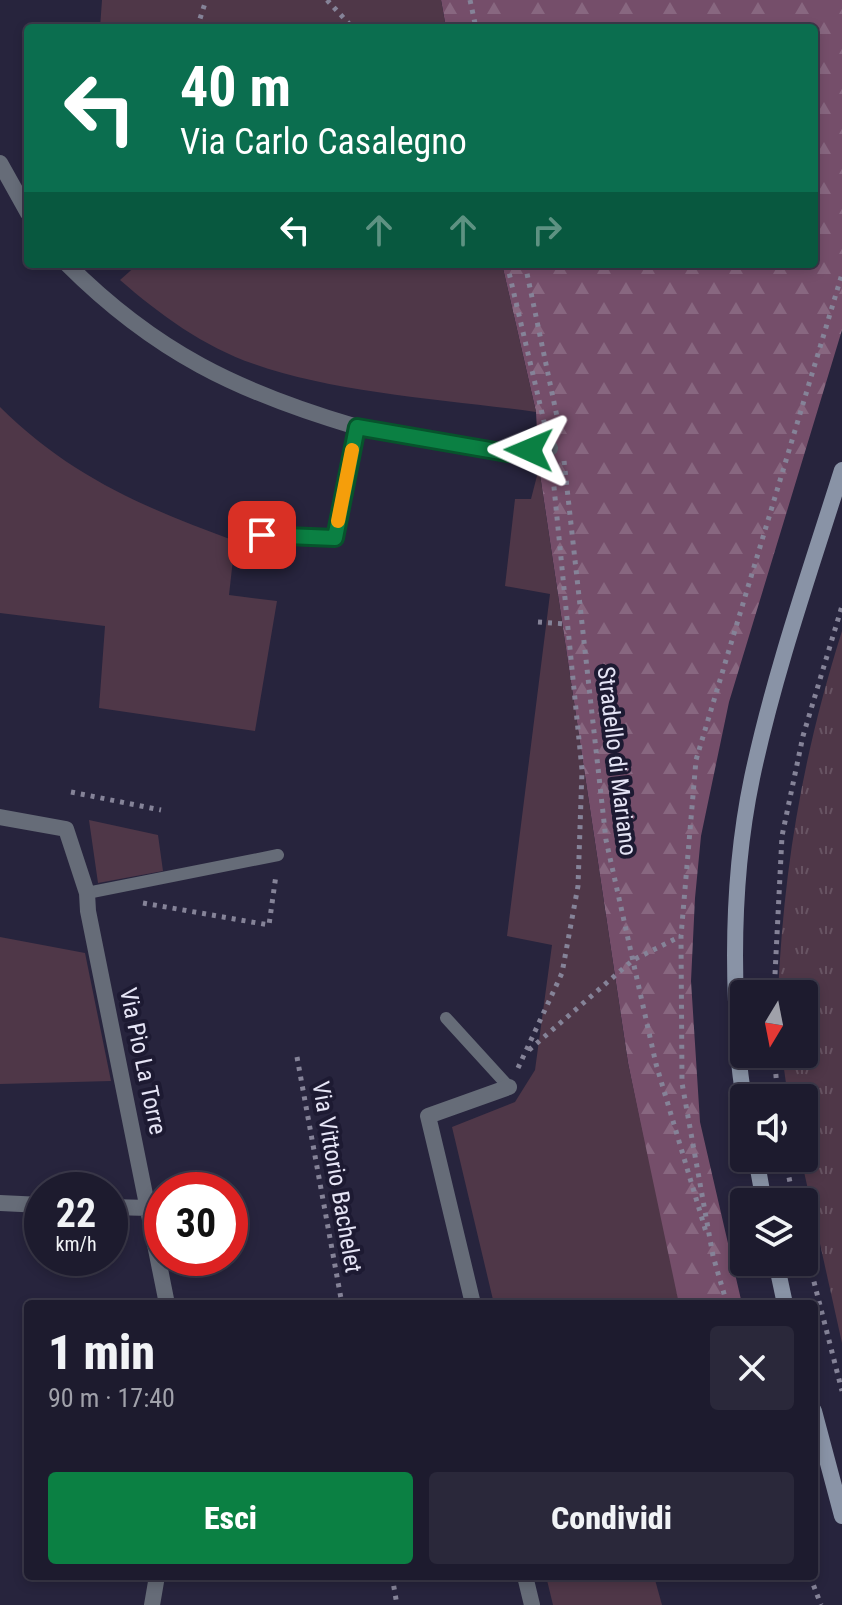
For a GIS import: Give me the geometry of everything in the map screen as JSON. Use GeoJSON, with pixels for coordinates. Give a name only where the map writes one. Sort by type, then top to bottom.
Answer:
{"type":"FeatureCollection","features":[{"type":"Feature","properties":{"kind":"main road"},"geometry":{"type":"LineString","coordinates":[[741,1084],[735,972],[738,900],[752,780],[787,646],[842,470]]}},
{"type":"Feature","properties":{"kind":"main road"},"geometry":{"type":"LineString","coordinates":[[779,1276],[784,1300]]}},
{"type":"Feature","properties":{"kind":"main road"},"geometry":{"type":"LineString","coordinates":[[818,1426],[842,1516]]}},
{"type":"Feature","properties":{"kind":"street"},"geometry":{"type":"LineString","coordinates":[[0,163],[7,198],[24,210]]}},
{"type":"Feature","properties":{"kind":"street"},"geometry":{"type":"LineString","coordinates":[[71,268],[110,307],[196,366],[291,408],[357,427],[507,453],[550,448]]}},
{"type":"Feature","properties":{"kind":"street"},"geometry":{"type":"LineString","coordinates":[[262,535],[335,538],[357,427]]}},
{"type":"Feature","properties":{"kind":"street","name":"Via Pio La Torre"},"geometry":{"type":"LineString","coordinates":[[0,817],[66,829],[87,893],[88,911],[144,1184]]}},
{"type":"Feature","properties":{"kind":"street"},"geometry":{"type":"LineString","coordinates":[[472,1300],[428,1116],[509,1087]]}},
{"type":"Feature","properties":{"kind":"street"},"geometry":{"type":"LineString","coordinates":[[0,1203],[24,1204]]}},
{"type":"Feature","properties":{"kind":"street","name":"Via Pio La Torre"},"geometry":{"type":"LineString","coordinates":[[162,1276],[166,1300]]}},
{"type":"Feature","properties":{"kind":"street"},"geometry":{"type":"LineString","coordinates":[[152,1605],[156,1580]]}},
{"type":"Feature","properties":{"kind":"street"},"geometry":{"type":"LineString","coordinates":[[526,1580],[532,1605]]}},
{"type":"Feature","properties":{"kind":"lane"},"geometry":{"type":"LineString","coordinates":[[87,893],[278,855]]}},
{"type":"Feature","properties":{"kind":"lane"},"geometry":{"type":"LineString","coordinates":[[446,1018],[509,1087]]}},
{"type":"Feature","properties":{"kind":"path"},"geometry":{"type":"LineString","coordinates":[[198,24],[206,0]]}},
{"type":"Feature","properties":{"kind":"path"},"geometry":{"type":"LineString","coordinates":[[327,0],[349,24]]}},
{"type":"Feature","properties":{"kind":"path"},"geometry":{"type":"LineString","coordinates":[[470,0],[475,24]]}},
{"type":"Feature","properties":{"kind":"path"},"geometry":{"type":"LineString","coordinates":[[508,268],[550,448],[582,770],[578,886],[562,973],[509,1087]]}},
{"type":"Feature","properties":{"kind":"path","name":"Stradello di Mariano"},"geometry":{"type":"LineString","coordinates":[[526,268],[561,435],[606,840],[656,1064],[713,1256]]}},
{"type":"Feature","properties":{"kind":"path"},"geometry":{"type":"LineString","coordinates":[[775,980],[784,824],[803,736],[842,606]]}},
{"type":"Feature","properties":{"kind":"path"},"geometry":{"type":"LineString","coordinates":[[538,622],[567,624]]}},
{"type":"Feature","properties":{"kind":"path"},"geometry":{"type":"LineString","coordinates":[[71,792],[161,810]]}},
{"type":"Feature","properties":{"kind":"path"},"geometry":{"type":"LineString","coordinates":[[133,901],[269,925],[278,855]]}},
{"type":"Feature","properties":{"kind":"path"},"geometry":{"type":"LineString","coordinates":[[525,1053],[633,960],[681,936]]}},
{"type":"Feature","properties":{"kind":"path","name":"Via Vittorio Bachelet"},"geometry":{"type":"LineString","coordinates":[[297,1057],[341,1300]]}},
{"type":"Feature","properties":{"kind":"path"},"geometry":{"type":"LineString","coordinates":[[812,1276],[842,1391]]}},
{"type":"Feature","properties":{"kind":"path"},"geometry":{"type":"LineString","coordinates":[[393,1580],[397,1605]]}},
{"type":"Feature","properties":{"kind":"path"},"geometry":{"type":"LineString","coordinates":[[812,1580],[821,1605]]}},
{"type":"Feature","properties":{"kind":"green space"},"geometry":{"type":"Polygon","coordinates":[[[102,0],[441,0],[445,24],[100,24],[102,0]]]}},
{"type":"Feature","properties":{"kind":"green space"},"geometry":{"type":"Polygon","coordinates":[[[441,0],[842,0],[842,330],[729,702],[701,836],[695,898],[691,981],[700,1122],[730,1252],[730,1276],[736,1276],[741,1300],[678,1300],[628,1063],[539,468],[536,412],[503,268],[818,268],[818,24],[445,24],[441,0]]]}},
{"type":"Feature","properties":{"kind":"green space"},"geometry":{"type":"Polygon","coordinates":[[[134,268],[503,268],[536,412],[356,389],[254,364],[217,348],[183,328],[120,280],[134,268]]]}},
{"type":"Feature","properties":{"kind":"green space"},"geometry":{"type":"Polygon","coordinates":[[[0,407],[54,453],[110,488],[169,516],[235,541],[229,595],[277,601],[255,731],[99,708],[105,626],[0,613],[0,407]]]}},
{"type":"Feature","properties":{"kind":"green space"},"geometry":{"type":"Polygon","coordinates":[[[539,468],[628,1063],[678,1300],[493,1300],[452,1127],[515,1102],[535,1070],[552,945],[507,936],[550,594],[505,586],[515,499],[531,499],[539,468]]]}},
{"type":"Feature","properties":{"kind":"green space"},"geometry":{"type":"Polygon","coordinates":[[[842,631],[842,1343],[818,1235],[818,1188],[808,1188],[804,1172],[818,1172],[818,1084],[786,1084],[784,1068],[818,1068],[818,980],[779,980],[785,900],[798,810],[828,677],[842,631]]]}},
{"type":"Feature","properties":{"kind":"green space"},"geometry":{"type":"Polygon","coordinates":[[[89,820],[158,835],[163,871],[98,883],[89,820]]]}},
{"type":"Feature","properties":{"kind":"green space"},"geometry":{"type":"Polygon","coordinates":[[[0,937],[85,953],[111,1081],[0,1084],[0,937]]]}},
{"type":"Feature","properties":{"kind":"green space"},"geometry":{"type":"Polygon","coordinates":[[[547,1580],[655,1580],[662,1605],[553,1605],[547,1580]]]}},
{"type":"Feature","properties":{"kind":"slow traffic"},"geometry":{"type":"LineString","coordinates":[[338,521],[352,450]]}},
{"type":"Feature","properties":{"kind":"route"},"geometry":{"type":"LineString","coordinates":[[262,535],[335,538],[357,427],[507,453],[529,450]]}}]}
